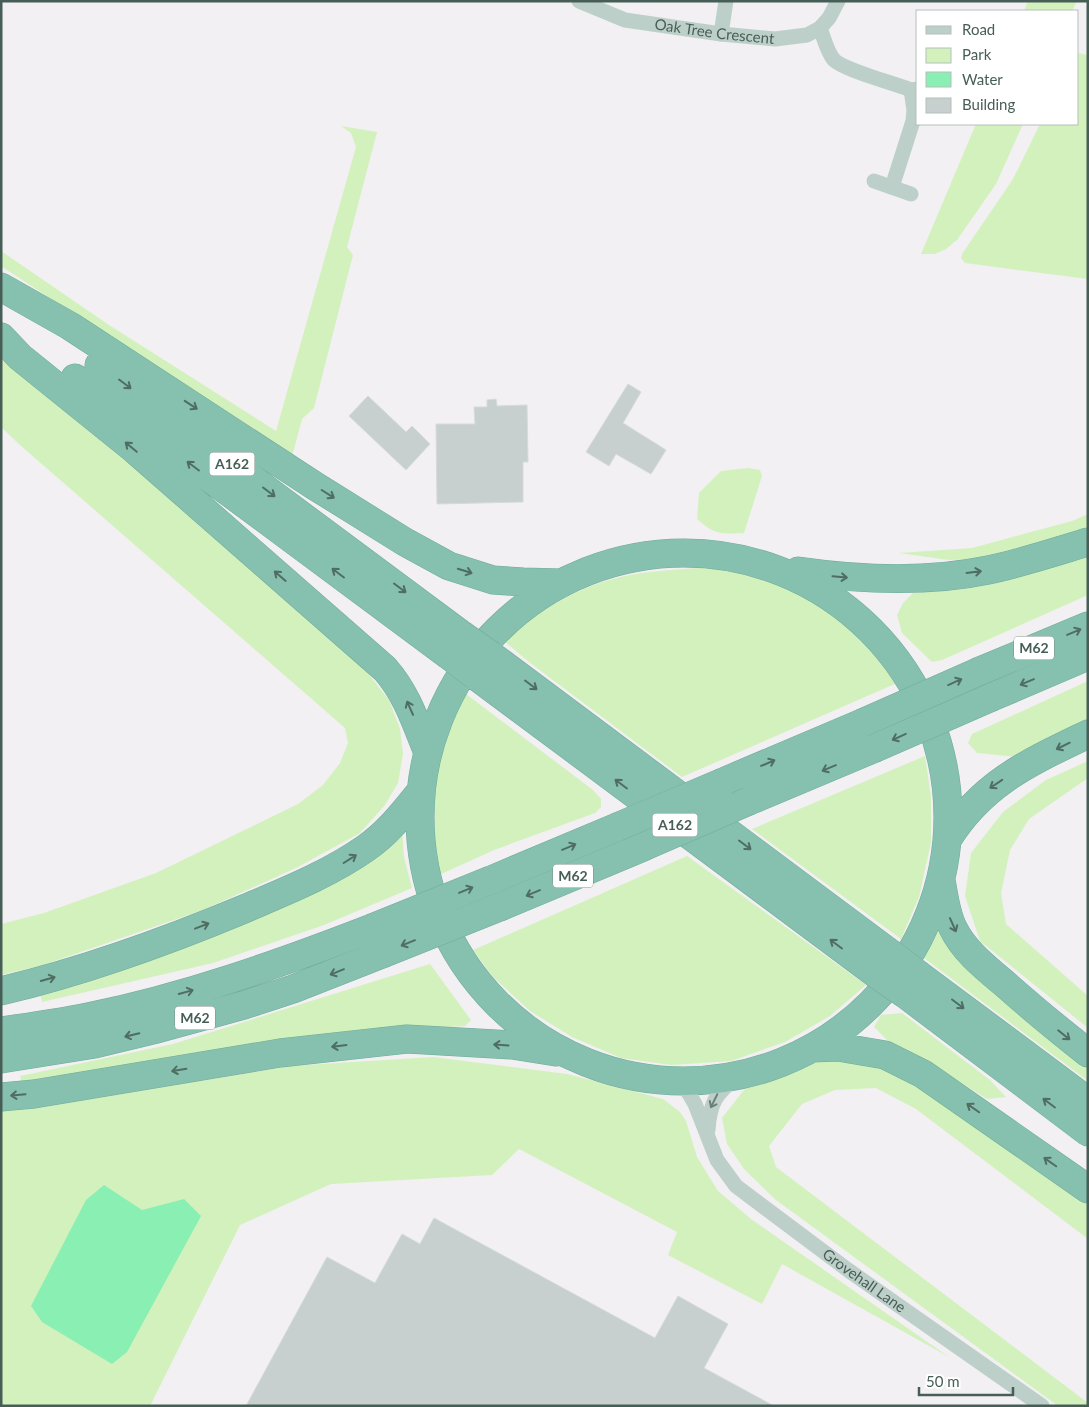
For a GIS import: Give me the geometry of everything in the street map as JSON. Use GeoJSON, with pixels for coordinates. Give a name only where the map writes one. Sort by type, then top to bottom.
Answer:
{"type":"FeatureCollection","features":[{"type":"Feature","properties":{"kind":"highway"},"geometry":{"type":"LineString","coordinates":[[1,287],[70,326],[315,486],[405,542],[449,566],[493,580],[562,582]]}},
{"type":"Feature","properties":{"kind":"highway","name":"A162"},"geometry":{"type":"LineString","coordinates":[[1,293],[455,644],[882,963],[1088,1101]]}},
{"type":"Feature","properties":{"kind":"highway","name":"A162"},"geometry":{"type":"LineString","coordinates":[[1,324],[455,644]]}},
{"type":"Feature","properties":{"kind":"highway"},"geometry":{"type":"LineString","coordinates":[[1,337],[20,357],[134,449],[385,669],[405,696],[428,753]]}},
{"type":"Feature","properties":{"kind":"highway"},"geometry":{"type":"LineString","coordinates":[[774,568],[809,584],[854,614],[876,635],[896,659],[913,684],[927,712],[937,741],[948,801],[947,840],[941,878],[924,926],[898,971],[865,1009],[845,1026],[812,1048],[777,1064],[738,1075],[697,1080],[674,1080],[629,1075],[597,1066],[567,1054],[528,1030],[511,1016],[480,984],[456,951],[437,909],[424,865],[420,828],[421,791],[428,753],[437,723],[451,694],[467,666],[487,641],[535,599],[562,582],[605,565],[636,557],[660,554],[710,554],[774,568],[838,577],[879,579],[926,578],[987,570],[1048,555],[1088,542]]}},
{"type":"Feature","properties":{"kind":"highway","name":"M62"},"geometry":{"type":"LineString","coordinates":[[1,1031],[88,1018],[232,979],[285,962],[491,880],[1088,626]]}},
{"type":"Feature","properties":{"kind":"highway","name":"M62"},"geometry":{"type":"LineString","coordinates":[[1,1059],[95,1044],[171,1025],[293,989],[502,906],[643,847],[1088,656]]}},
{"type":"Feature","properties":{"kind":"highway"},"geometry":{"type":"LineString","coordinates":[[947,840],[969,810],[989,789],[1038,759],[1088,734]]}},
{"type":"Feature","properties":{"kind":"highway"},"geometry":{"type":"LineString","coordinates":[[1,991],[103,962],[153,945],[209,924],[319,876],[368,847],[391,827],[421,791]]}},
{"type":"Feature","properties":{"kind":"highway"},"geometry":{"type":"LineString","coordinates":[[941,878],[945,902],[953,928],[967,948],[979,962],[1041,1016],[1088,1053]]}},
{"type":"Feature","properties":{"kind":"highway","name":"A162"},"geometry":{"type":"LineString","coordinates":[[912,984],[1088,1132]]}},
{"type":"Feature","properties":{"kind":"highway"},"geometry":{"type":"LineString","coordinates":[[1,1097],[34,1094],[280,1053],[408,1040],[512,1046],[567,1054]]}},
{"type":"Feature","properties":{"kind":"highway"},"geometry":{"type":"LineString","coordinates":[[812,1048],[838,1047],[885,1056],[923,1074],[1088,1189]]}},
{"type":"Feature","properties":{"kind":"street","name":"Oak Tree Crescent"},"geometry":{"type":"LineString","coordinates":[[579,1],[619,18],[721,34],[775,39],[807,35],[820,28]]}},
{"type":"Feature","properties":{"kind":"street"},"geometry":{"type":"LineString","coordinates":[[721,34],[726,1]]}},
{"type":"Feature","properties":{"kind":"street"},"geometry":{"type":"LineString","coordinates":[[838,1],[829,18],[820,28],[835,61],[851,69],[915,90],[913,121],[892,187]]}},
{"type":"Feature","properties":{"kind":"street"},"geometry":{"type":"LineString","coordinates":[[874,181],[911,194]]}},
{"type":"Feature","properties":{"kind":"street","name":"Grovehall Lane"},"geometry":{"type":"LineString","coordinates":[[708,1137],[709,1115],[712,1106],[718,1094],[738,1075]]}},
{"type":"Feature","properties":{"kind":"street","name":"Grovehall Lane"},"geometry":{"type":"LineString","coordinates":[[674,1080],[688,1092],[695,1104],[717,1160],[736,1186],[848,1270],[1042,1406]]}},
{"type":"Feature","properties":{"kind":"green space"},"geometry":{"type":"Polygon","coordinates":[[[1028,1],[1077,1],[1072,10],[1024,10],[1028,1]]]}},
{"type":"Feature","properties":{"kind":"green space"},"geometry":{"type":"Polygon","coordinates":[[[1079,53],[1088,55],[1088,279],[965,263],[961,258],[1013,179],[1040,125],[1079,125],[1079,53]]]}},
{"type":"Feature","properties":{"kind":"green space"},"geometry":{"type":"Polygon","coordinates":[[[976,125],[1023,125],[996,184],[957,240],[946,249],[935,254],[921,254],[976,125]]]}},
{"type":"Feature","properties":{"kind":"green space"},"geometry":{"type":"Polygon","coordinates":[[[341,126],[377,132],[347,247],[353,255],[314,408],[302,419],[292,457],[1,266],[1,251],[109,325],[276,431],[356,147],[351,133],[341,126]]]}},
{"type":"Feature","properties":{"kind":"green space"},"geometry":{"type":"Polygon","coordinates":[[[1,359],[39,387],[286,598],[363,667],[389,700],[400,729],[403,754],[398,783],[385,805],[360,833],[298,867],[203,910],[43,965],[1,975],[1,924],[44,913],[156,873],[298,804],[323,785],[340,763],[348,743],[345,728],[1,427],[1,359]]]}},
{"type":"Feature","properties":{"kind":"green space"},"geometry":{"type":"Polygon","coordinates":[[[748,468],[760,470],[762,476],[744,533],[714,531],[697,519],[699,493],[721,471],[748,468]]]}},
{"type":"Feature","properties":{"kind":"green space"},"geometry":{"type":"Polygon","coordinates":[[[1088,514],[1088,529],[974,559],[949,560],[899,553],[972,548],[1072,521],[1088,514]]]}},
{"type":"Feature","properties":{"kind":"green space"},"geometry":{"type":"Polygon","coordinates":[[[1088,554],[1088,595],[942,660],[932,662],[902,633],[897,615],[903,603],[913,593],[949,590],[1010,578],[1088,554]]]}},
{"type":"Feature","properties":{"kind":"green space"},"geometry":{"type":"Polygon","coordinates":[[[700,568],[734,569],[773,582],[822,606],[866,641],[897,683],[682,777],[529,662],[503,640],[554,604],[609,580],[656,571],[700,568]]]}},
{"type":"Feature","properties":{"kind":"green space"},"geometry":{"type":"Polygon","coordinates":[[[1088,681],[1088,723],[1018,757],[977,753],[968,743],[972,734],[1088,681]]]}},
{"type":"Feature","properties":{"kind":"green space"},"geometry":{"type":"Polygon","coordinates":[[[466,694],[593,790],[601,799],[601,807],[595,813],[494,850],[439,875],[435,839],[434,802],[439,760],[449,721],[466,694]]]}},
{"type":"Feature","properties":{"kind":"green space"},"geometry":{"type":"Polygon","coordinates":[[[925,756],[931,797],[931,842],[919,897],[901,939],[752,829],[925,756]]]}},
{"type":"Feature","properties":{"kind":"green space"},"geometry":{"type":"Polygon","coordinates":[[[1088,761],[1088,778],[1029,819],[1010,850],[1001,893],[1006,924],[1088,996],[1088,1028],[980,941],[965,896],[971,853],[1003,812],[1046,780],[1088,761]]]}},
{"type":"Feature","properties":{"kind":"green space"},"geometry":{"type":"Polygon","coordinates":[[[402,830],[404,857],[412,888],[324,925],[213,963],[42,1002],[39,990],[402,830]]]}},
{"type":"Feature","properties":{"kind":"green space"},"geometry":{"type":"Polygon","coordinates":[[[687,856],[866,985],[830,1016],[785,1042],[731,1061],[671,1065],[621,1058],[572,1037],[530,1011],[493,977],[473,950],[687,856]]]}},
{"type":"Feature","properties":{"kind":"green space"},"geometry":{"type":"Polygon","coordinates":[[[941,927],[990,988],[1088,1067],[1088,1081],[924,958],[941,927]]]}},
{"type":"Feature","properties":{"kind":"green space"},"geometry":{"type":"Polygon","coordinates":[[[430,964],[471,1020],[465,1026],[334,1034],[22,1083],[20,1076],[173,1044],[430,964]]]}},
{"type":"Feature","properties":{"kind":"green space"},"geometry":{"type":"Polygon","coordinates":[[[902,1013],[990,1080],[1006,1097],[987,1099],[930,1063],[898,1051],[874,1027],[881,1015],[902,1013]]]}},
{"type":"Feature","properties":{"kind":"green space"},"geometry":{"type":"Polygon","coordinates":[[[433,1057],[567,1074],[663,1099],[680,1112],[686,1121],[697,1157],[718,1191],[751,1219],[949,1357],[782,1264],[762,1304],[668,1255],[677,1232],[519,1149],[492,1175],[331,1184],[240,1225],[150,1406],[1,1406],[1,1104],[207,1080],[289,1066],[433,1057]]]}},
{"type":"Feature","properties":{"kind":"green space"},"geometry":{"type":"Polygon","coordinates":[[[820,1059],[885,1063],[919,1083],[1088,1205],[1088,1239],[916,1109],[876,1088],[835,1090],[802,1104],[769,1146],[776,1167],[1088,1403],[1088,1406],[1058,1406],[776,1200],[744,1169],[727,1144],[722,1118],[744,1090],[784,1068],[820,1059]]]}},
{"type":"Feature","properties":{"kind":"water"},"geometry":{"type":"Polygon","coordinates":[[[104,1185],[142,1210],[184,1199],[201,1216],[127,1352],[112,1364],[42,1322],[31,1306],[86,1200],[104,1185]]]}},
{"type":"Feature","properties":{"kind":"building"},"geometry":{"type":"Polygon","coordinates":[[[628,384],[641,392],[623,423],[666,450],[651,474],[616,454],[609,466],[586,452],[628,384]]]}},
{"type":"Feature","properties":{"kind":"building"},"geometry":{"type":"Polygon","coordinates":[[[368,396],[406,432],[412,426],[430,444],[406,470],[349,416],[368,396]]]}},
{"type":"Feature","properties":{"kind":"building"},"geometry":{"type":"Polygon","coordinates":[[[496,399],[497,406],[527,405],[528,462],[523,462],[523,502],[437,504],[436,424],[475,424],[474,407],[487,407],[487,400],[496,399]]]}},
{"type":"Feature","properties":{"kind":"building"},"geometry":{"type":"Polygon","coordinates":[[[434,1218],[655,1338],[678,1296],[728,1324],[704,1368],[774,1406],[246,1406],[327,1257],[375,1283],[402,1234],[420,1244],[434,1218]]]}}]}
